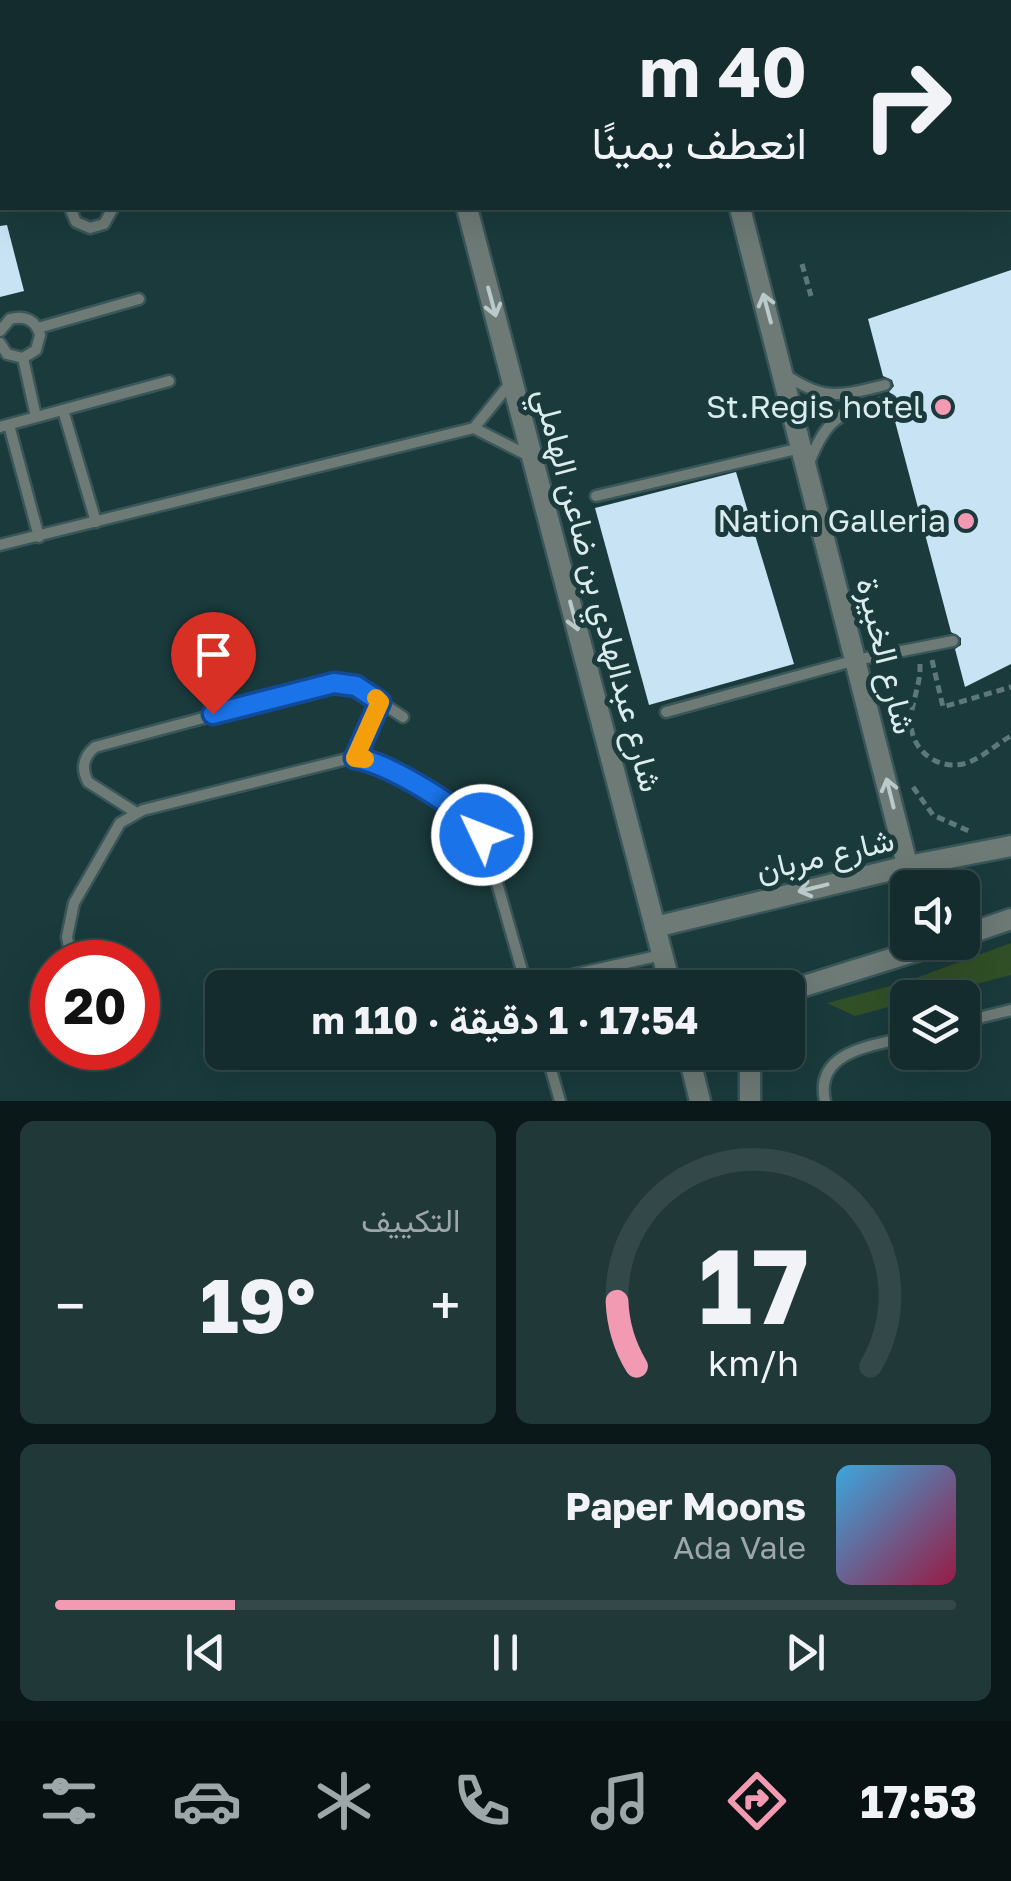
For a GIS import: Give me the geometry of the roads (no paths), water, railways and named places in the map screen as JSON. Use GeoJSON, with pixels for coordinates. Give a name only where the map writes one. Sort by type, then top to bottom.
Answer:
{"type":"FeatureCollection","features":[{"type":"Feature","properties":{"kind":"street","name":"شارع عبدالهادي بن ضاعن الهاملي"},"geometry":{"type":"LineString","coordinates":[[468,210],[666,970]]}},
{"type":"Feature","properties":{"kind":"street","name":"شارع الخبيرة"},"geometry":{"type":"LineString","coordinates":[[741,210],[909,870]]}},
{"type":"Feature","properties":{"kind":"street","name":"شارع مربان"},"geometry":{"type":"LineString","coordinates":[[655,926],[908,866],[1011,846]]}},
{"type":"Feature","properties":{"kind":"street"},"geometry":{"type":"LineString","coordinates":[[980,930],[1011,920]]}},
{"type":"Feature","properties":{"kind":"street"},"geometry":{"type":"LineString","coordinates":[[805,986],[890,958]]}},
{"type":"Feature","properties":{"kind":"street"},"geometry":{"type":"LineString","coordinates":[[692,1070],[700,1101]]}},
{"type":"Feature","properties":{"kind":"street"},"geometry":{"type":"LineString","coordinates":[[750,1070],[750,1101]]}},
{"type":"Feature","properties":{"kind":"lane"},"geometry":{"type":"LineString","coordinates":[[71,210],[76,222],[90,228],[104,224],[112,210]]}},
{"type":"Feature","properties":{"kind":"lane"},"geometry":{"type":"LineString","coordinates":[[38,328],[139,299]]}},
{"type":"Feature","properties":{"kind":"lane"},"geometry":{"type":"LineString","coordinates":[[0,331],[17,317],[33,321],[40,335],[36,350],[23,358],[7,354],[0,343]]}},
{"type":"Feature","properties":{"kind":"lane"},"geometry":{"type":"LineString","coordinates":[[23,358],[36,417]]}},
{"type":"Feature","properties":{"kind":"lane"},"geometry":{"type":"LineString","coordinates":[[783,373],[800,385],[830,396],[886,385]]}},
{"type":"Feature","properties":{"kind":"lane"},"geometry":{"type":"LineString","coordinates":[[0,546],[474,428],[512,381]]}},
{"type":"Feature","properties":{"kind":"lane"},"geometry":{"type":"LineString","coordinates":[[39,536],[4,426],[169,382]]}},
{"type":"Feature","properties":{"kind":"lane"},"geometry":{"type":"LineString","coordinates":[[596,496],[805,458],[829,423],[839,416],[890,401]]}},
{"type":"Feature","properties":{"kind":"lane"},"geometry":{"type":"LineString","coordinates":[[63,410],[96,522]]}},
{"type":"Feature","properties":{"kind":"lane"},"geometry":{"type":"LineString","coordinates":[[474,428],[533,458]]}},
{"type":"Feature","properties":{"kind":"lane"},"geometry":{"type":"LineString","coordinates":[[666,712],[856,660],[953,641]]}},
{"type":"Feature","properties":{"kind":"lane"},"geometry":{"type":"LineString","coordinates":[[135,812],[88,782],[85,759],[96,746],[334,683],[356,686],[403,717]]}},
{"type":"Feature","properties":{"kind":"lane"},"geometry":{"type":"LineString","coordinates":[[355,758],[380,702]]}},
{"type":"Feature","properties":{"kind":"lane"},"geometry":{"type":"LineString","coordinates":[[68,940],[74,903],[120,823],[135,812],[355,758],[374,762],[453,806],[476,826],[489,855],[521,970]]}},
{"type":"Feature","properties":{"kind":"lane"},"geometry":{"type":"LineString","coordinates":[[596,970],[662,955]]}},
{"type":"Feature","properties":{"kind":"lane"},"geometry":{"type":"LineString","coordinates":[[980,1018],[1011,1010]]}},
{"type":"Feature","properties":{"kind":"lane"},"geometry":{"type":"LineString","coordinates":[[825,1101],[826,1074],[836,1059],[890,1042]]}},
{"type":"Feature","properties":{"kind":"lane"},"geometry":{"type":"LineString","coordinates":[[551,1070],[560,1101]]}},
{"type":"Feature","properties":{"kind":"place","name":"St.Regis hotel"},"geometry":{"type":"Point","coordinates":[943,407]}},
{"type":"Feature","properties":{"kind":"place","name":"Nation Galleria"},"geometry":{"type":"Point","coordinates":[966,521]}}]}
